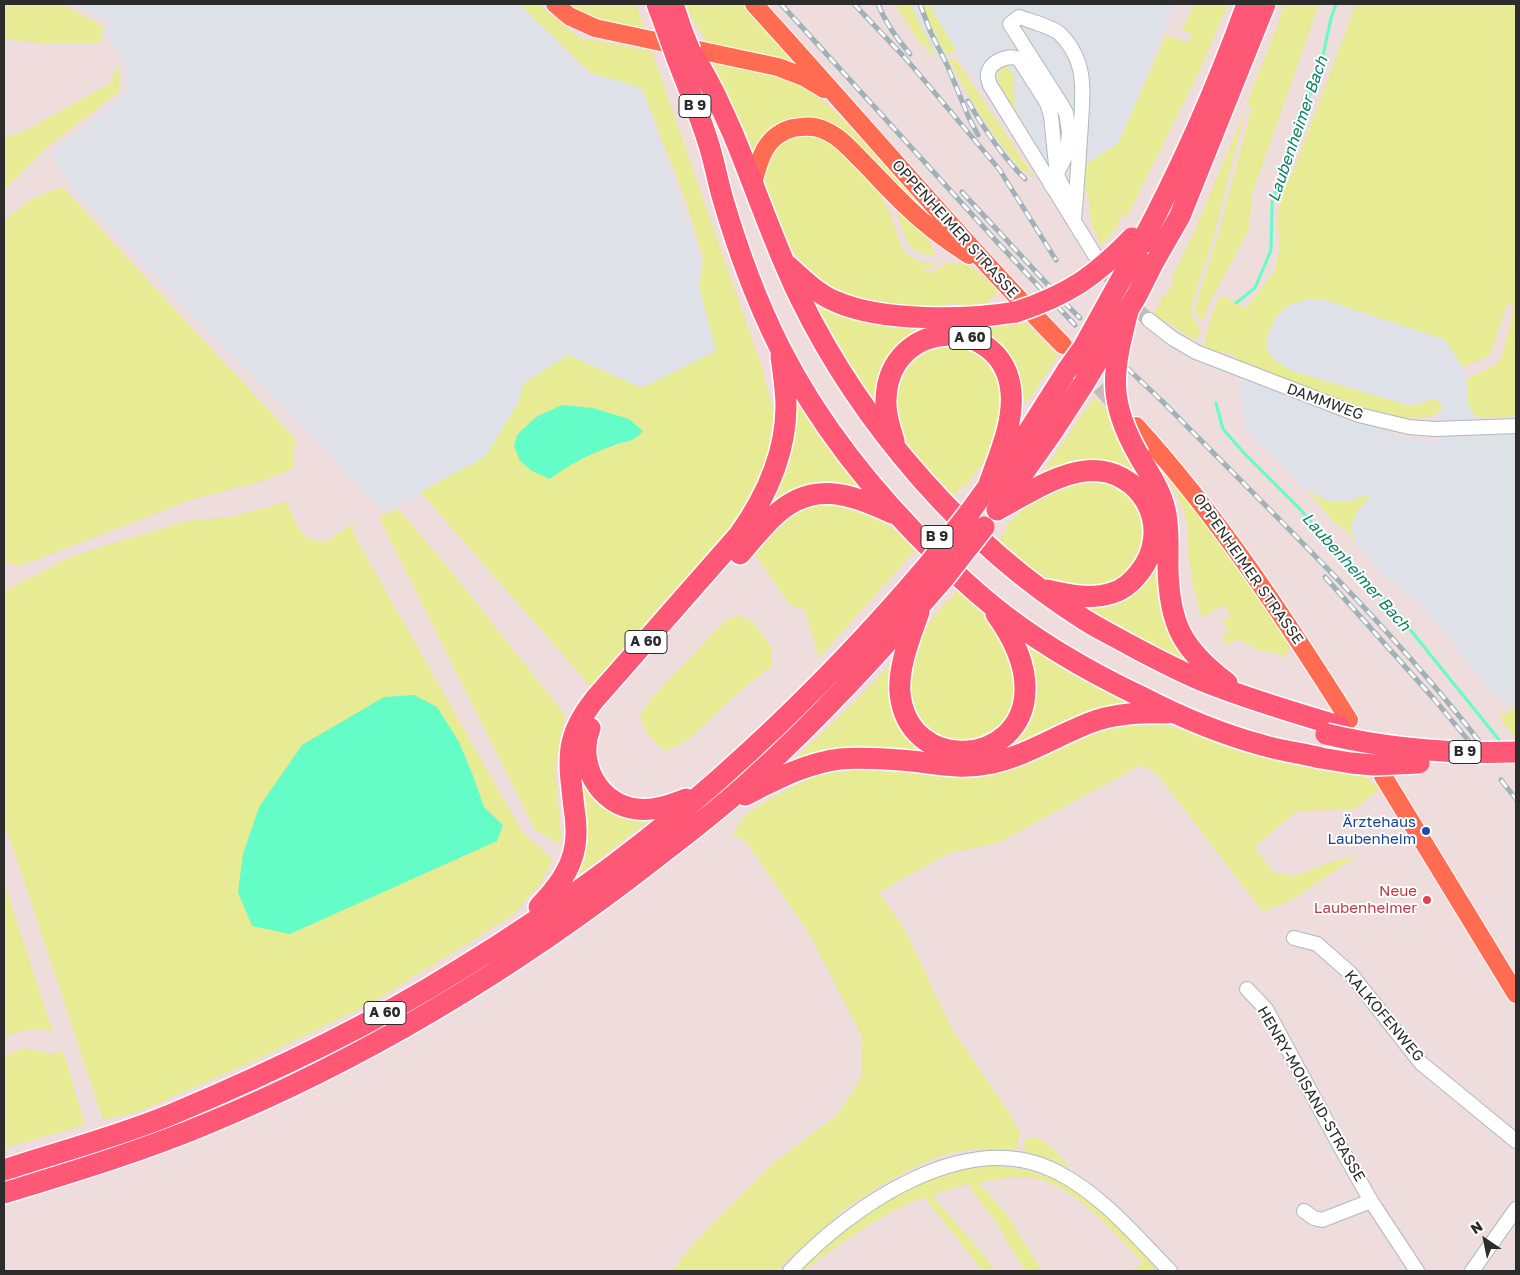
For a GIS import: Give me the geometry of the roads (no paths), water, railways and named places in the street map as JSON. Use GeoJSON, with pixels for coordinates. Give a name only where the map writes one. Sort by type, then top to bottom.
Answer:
{"type":"FeatureCollection","features":[{"type":"Feature","properties":{"kind":"highway","name":"B 9"},"geometry":{"type":"LineString","coordinates":[[657,4],[674,29],[689,57],[756,227],[787,298],[805,333],[823,365],[867,431],[913,487],[936,512],[992,565],[1021,589],[1086,635],[1136,664],[1180,686],[1251,713],[1329,736]]}},
{"type":"Feature","properties":{"kind":"highway","name":"B 9"},"geometry":{"type":"LineString","coordinates":[[673,4],[674,29]]}},
{"type":"Feature","properties":{"kind":"highway","name":"A 60"},"geometry":{"type":"LineString","coordinates":[[988,487],[1030,429],[1083,348],[1136,242],[1158,213],[1206,110],[1247,4]]}},
{"type":"Feature","properties":{"kind":"highway","name":"A 60"},"geometry":{"type":"LineString","coordinates":[[976,520],[998,510],[1053,432],[1128,311],[1180,216],[1265,4]]}},
{"type":"Feature","properties":{"kind":"highway","name":"B 9"},"geometry":{"type":"LineString","coordinates":[[689,57],[713,156],[773,300],[824,398],[854,442],[915,516],[980,579],[1016,607],[1078,649],[1109,666],[1159,692],[1229,721],[1329,736]]}},
{"type":"Feature","properties":{"kind":"highway"},"geometry":{"type":"LineString","coordinates":[[689,57],[717,97],[784,263],[813,324],[834,361],[864,407],[910,467],[946,506],[994,552],[1038,588],[1085,621],[1162,662],[1208,683],[1246,697],[1329,736],[1417,756]]}},
{"type":"Feature","properties":{"kind":"highway"},"geometry":{"type":"LineString","coordinates":[[713,156],[722,194],[749,278],[780,348],[801,386],[840,446],[861,474],[897,516],[964,581],[989,603],[1037,638],[1097,676],[1175,714],[1262,745],[1329,736]]}},
{"type":"Feature","properties":{"kind":"highway"},"geometry":{"type":"LineString","coordinates":[[784,263],[824,295],[836,302],[869,312],[932,317],[995,316],[1016,312],[1053,298],[1075,287],[1136,242]]}},
{"type":"Feature","properties":{"kind":"highway","name":"A 60"},"geometry":{"type":"LineString","coordinates":[[1128,311],[1116,364],[1115,393],[1120,417],[1138,456],[1159,491],[1164,506],[1167,524],[1169,596],[1176,622],[1187,644],[1197,658],[1246,697]]}},
{"type":"Feature","properties":{"kind":"highway","name":"A 60"},"geometry":{"type":"LineString","coordinates":[[895,446],[886,400],[888,382],[898,361],[913,346],[936,336],[952,335],[972,339],[990,350],[1001,363],[1008,377],[1012,394],[1010,418],[976,520],[937,571],[922,604],[903,663],[900,685],[904,710],[914,730],[925,740],[944,750],[967,752],[989,746],[1004,736],[1015,723],[1023,707],[1024,677],[1019,657],[1010,636],[989,603]]}},
{"type":"Feature","properties":{"kind":"highway","name":"A 60"},"geometry":{"type":"LineString","coordinates":[[514,934],[556,888],[573,856],[576,828],[571,754],[573,736],[579,721],[595,699],[739,535],[757,508],[769,485],[781,446],[785,418],[786,400],[780,348]]}},
{"type":"Feature","properties":{"kind":"highway"},"geometry":{"type":"LineString","coordinates":[[998,510],[1058,479],[1092,470],[1109,472],[1122,478],[1133,486],[1146,502],[1155,528],[1153,545],[1146,564],[1130,583],[1112,593],[1094,596],[1073,596],[1038,588]]}},
{"type":"Feature","properties":{"kind":"highway"},"geometry":{"type":"LineString","coordinates":[[701,794],[662,808],[644,810],[629,808],[606,795],[594,782],[586,761],[588,731],[599,712],[771,518],[793,502],[813,494],[839,494],[868,502],[897,516]]}},
{"type":"Feature","properties":{"kind":"highway","name":"A 60"},"geometry":{"type":"LineString","coordinates":[[4,1170],[110,1136],[175,1112],[250,1080],[331,1042],[457,972],[613,864],[701,794],[749,752],[839,663],[897,602],[937,571]]}},
{"type":"Feature","properties":{"kind":"highway","name":"A 60"},"geometry":{"type":"LineString","coordinates":[[4,1193],[118,1158],[205,1125],[271,1096],[391,1034],[531,949],[608,895],[724,804],[847,686],[922,604]]}},
{"type":"Feature","properties":{"kind":"highway"},"geometry":{"type":"LineString","coordinates":[[724,804],[791,773],[839,759],[878,759],[946,765],[985,765],[1013,757],[1106,717],[1137,713],[1175,714]]}},
{"type":"Feature","properties":{"kind":"highway"},"geometry":{"type":"LineString","coordinates":[[1329,736],[1352,763],[1374,765],[1417,756]]}},
{"type":"Feature","properties":{"kind":"highway","name":"B 9"},"geometry":{"type":"LineString","coordinates":[[1417,756],[1516,752]]}},
{"type":"Feature","properties":{"kind":"highway","name":"B 9"},"geometry":{"type":"LineString","coordinates":[[1417,756],[1469,766],[1516,766]]}},
{"type":"Feature","properties":{"kind":"main road"},"geometry":{"type":"LineString","coordinates":[[555,4],[570,16],[595,28],[778,67],[804,77],[820,86],[849,111]]}},
{"type":"Feature","properties":{"kind":"main road"},"geometry":{"type":"LineString","coordinates":[[754,4],[849,111]]}},
{"type":"Feature","properties":{"kind":"main road","name":"OPPENHEIMER STRASSE"},"geometry":{"type":"LineString","coordinates":[[849,111],[991,269],[1063,345]]}},
{"type":"Feature","properties":{"kind":"main road"},"geometry":{"type":"LineString","coordinates":[[753,184],[761,155],[776,137],[788,129],[798,127],[821,128],[834,135],[848,147],[907,207],[933,229],[991,269]]}},
{"type":"Feature","properties":{"kind":"main road","name":"OPPENHEIMER STRASSE"},"geometry":{"type":"LineString","coordinates":[[1136,426],[1175,468],[1249,566],[1306,651],[1329,736]]}},
{"type":"Feature","properties":{"kind":"main road"},"geometry":{"type":"LineString","coordinates":[[1384,776],[1516,994]]}},
{"type":"Feature","properties":{"kind":"street"},"geometry":{"type":"LineString","coordinates":[[1054,185],[1065,159],[1069,141],[1068,123],[1062,104],[1010,24],[1020,17],[1057,31],[1070,46],[1079,63],[1082,87],[1074,219]]}},
{"type":"Feature","properties":{"kind":"street"},"geometry":{"type":"LineString","coordinates":[[1054,185],[1051,116],[1047,103],[1019,59],[1008,57],[993,65],[989,70],[988,79],[990,85],[1054,185],[1066,194],[1074,219],[1096,257]]}},
{"type":"Feature","properties":{"kind":"street"},"geometry":{"type":"LineString","coordinates":[[1054,185],[1072,171],[1079,160]]}},
{"type":"Feature","properties":{"kind":"street","name":"DAMMWEG"},"geometry":{"type":"LineString","coordinates":[[1149,320],[1172,338],[1196,352],[1359,416],[1409,427],[1435,429],[1516,426]]}},
{"type":"Feature","properties":{"kind":"street","name":"KALKOFENWEG"},"geometry":{"type":"LineString","coordinates":[[1294,938],[1317,944],[1350,973],[1421,1063],[1516,1141]]}},
{"type":"Feature","properties":{"kind":"street","name":"HENRY-MOISAND-STRASSE"},"geometry":{"type":"LineString","coordinates":[[1246,989],[1266,1009],[1341,1148],[1417,1271]]}},
{"type":"Feature","properties":{"kind":"street"},"geometry":{"type":"LineString","coordinates":[[790,1271],[814,1247],[853,1215],[899,1186],[941,1167],[967,1160],[996,1158],[1028,1162],[1055,1171],[1078,1184],[1103,1203],[1170,1271]]}},
{"type":"Feature","properties":{"kind":"street","name":"HENRY-MOISAND-STRASSE"},"geometry":{"type":"LineString","coordinates":[[1304,1211],[1314,1218],[1322,1220],[1372,1201]]}},
{"type":"Feature","properties":{"kind":"street"},"geometry":{"type":"LineString","coordinates":[[1472,1271],[1515,1215]]}},
{"type":"Feature","properties":{"kind":"waterway","name":"Laubenheimer Bach"},"geometry":{"type":"LineString","coordinates":[[1236,303],[1255,288],[1271,250],[1272,203],[1288,152],[1321,65],[1331,18],[1336,4]]}},
{"type":"Feature","properties":{"kind":"waterway","name":"Laubenheimer Bach"},"geometry":{"type":"LineString","coordinates":[[1216,403],[1223,429],[1391,606],[1500,741]]}},
{"type":"Feature","properties":{"kind":"tunnel"},"geometry":{"type":"LineString","coordinates":[[1098,259],[1121,292],[1149,320]]}},
{"type":"Feature","properties":{"kind":"tunnel"},"geometry":{"type":"LineString","coordinates":[[1082,366],[1122,410]]}},
{"type":"Feature","properties":{"kind":"railway"},"geometry":{"type":"LineString","coordinates":[[781,4],[1043,291]]}},
{"type":"Feature","properties":{"kind":"railway"},"geometry":{"type":"LineString","coordinates":[[854,4],[907,60],[999,169],[1056,260]]}},
{"type":"Feature","properties":{"kind":"railway"},"geometry":{"type":"LineString","coordinates":[[878,4],[892,30],[910,54]]}},
{"type":"Feature","properties":{"kind":"railway"},"geometry":{"type":"LineString","coordinates":[[920,4],[931,33],[978,135]]}},
{"type":"Feature","properties":{"kind":"railway"},"geometry":{"type":"LineString","coordinates":[[968,101],[994,142],[1025,179]]}},
{"type":"Feature","properties":{"kind":"railway"},"geometry":{"type":"LineString","coordinates":[[962,192],[1051,288]]}},
{"type":"Feature","properties":{"kind":"railway"},"geometry":{"type":"LineString","coordinates":[[1064,302],[1080,318]]}},
{"type":"Feature","properties":{"kind":"railway"},"geometry":{"type":"LineString","coordinates":[[1057,306],[1075,325]]}},
{"type":"Feature","properties":{"kind":"railway"},"geometry":{"type":"LineString","coordinates":[[1127,368],[1284,524],[1365,608],[1404,651],[1479,741]]}},
{"type":"Feature","properties":{"kind":"railway"},"geometry":{"type":"LineString","coordinates":[[1325,577],[1468,740]]}},
{"type":"Feature","properties":{"kind":"railway"},"geometry":{"type":"LineString","coordinates":[[1501,780],[1516,799]]}},
{"type":"Feature","properties":{"kind":"place","name":"Ärztehaus Laubenheim"},"geometry":{"type":"Point","coordinates":[1426,831]}},
{"type":"Feature","properties":{"kind":"place","name":"Neue Laubenheimer"},"geometry":{"type":"Point","coordinates":[1427,900]}}]}
